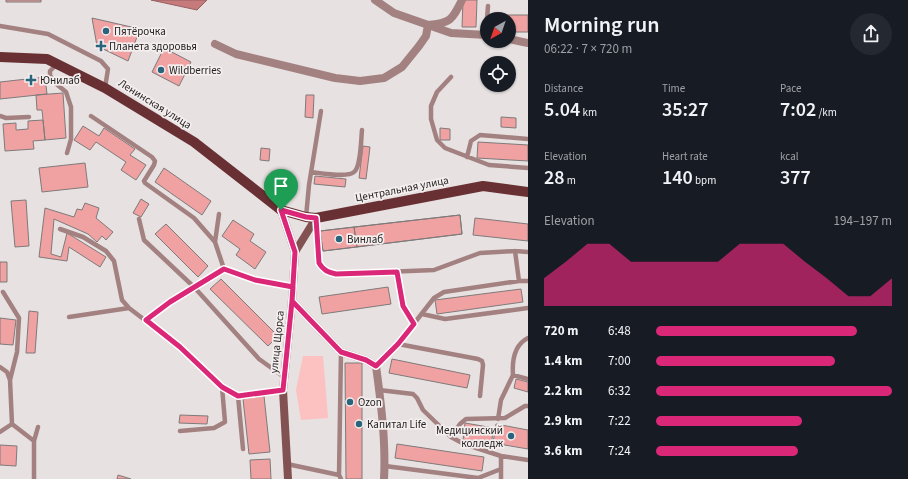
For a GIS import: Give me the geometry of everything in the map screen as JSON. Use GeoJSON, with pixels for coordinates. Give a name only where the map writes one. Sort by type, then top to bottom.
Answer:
{"type":"FeatureCollection","features":[{"type":"Feature","properties":{"kind":"main road","name":"Ленинская улица"},"geometry":{"type":"LineString","coordinates":[[0,57],[47,59],[105,88],[194,142],[281,210]]}},
{"type":"Feature","properties":{"kind":"main road","name":"Центральная улица"},"geometry":{"type":"LineString","coordinates":[[281,210],[311,218],[483,186],[528,192]]}},
{"type":"Feature","properties":{"kind":"street"},"geometry":{"type":"LineString","coordinates":[[375,0],[394,13],[451,33],[480,35]]}},
{"type":"Feature","properties":{"kind":"street"},"geometry":{"type":"LineString","coordinates":[[428,25],[442,24],[454,17],[462,0]]}},
{"type":"Feature","properties":{"kind":"street"},"geometry":{"type":"LineString","coordinates":[[215,44],[236,54],[335,78],[360,81],[384,78],[402,67],[426,36],[428,25]]}},
{"type":"Feature","properties":{"kind":"street"},"geometry":{"type":"LineString","coordinates":[[516,40],[528,43]]}},
{"type":"Feature","properties":{"kind":"street","name":"улица Щорса"},"geometry":{"type":"LineString","coordinates":[[281,210],[295,252],[292,301],[283,390],[288,479]]}},
{"type":"Feature","properties":{"kind":"street"},"geometry":{"type":"LineString","coordinates":[[295,252],[311,218]]}},
{"type":"Feature","properties":{"kind":"street"},"geometry":{"type":"LineString","coordinates":[[292,301],[341,352],[366,360],[376,366],[380,390],[385,466],[384,479]]}},
{"type":"Feature","properties":{"kind":"lane"},"geometry":{"type":"LineString","coordinates":[[488,6],[488,12]]}},
{"type":"Feature","properties":{"kind":"lane"},"geometry":{"type":"LineString","coordinates":[[0,26],[48,34],[101,61],[108,69],[105,88]]}},
{"type":"Feature","properties":{"kind":"lane"},"geometry":{"type":"LineString","coordinates":[[57,63],[50,71],[50,74],[54,82],[66,92],[70,107],[71,139],[67,153]]}},
{"type":"Feature","properties":{"kind":"lane"},"geometry":{"type":"LineString","coordinates":[[451,77],[437,92],[431,106],[431,119],[437,140],[445,148],[489,165],[528,168]]}},
{"type":"Feature","properties":{"kind":"lane"},"geometry":{"type":"LineString","coordinates":[[321,111],[311,172],[311,218],[319,263],[327,272],[336,274],[434,270],[480,253],[515,251],[528,252]]}},
{"type":"Feature","properties":{"kind":"lane"},"geometry":{"type":"LineString","coordinates":[[0,116],[6,118],[29,117]]}},
{"type":"Feature","properties":{"kind":"lane"},"geometry":{"type":"LineString","coordinates":[[91,116],[152,157],[155,161],[154,165],[144,181],[194,218],[215,242],[224,269]]}},
{"type":"Feature","properties":{"kind":"lane"},"geometry":{"type":"LineString","coordinates":[[311,172],[348,175],[355,172],[358,167],[362,130]]}},
{"type":"Feature","properties":{"kind":"lane"},"geometry":{"type":"LineString","coordinates":[[467,157],[471,141],[480,135],[528,139]]}},
{"type":"Feature","properties":{"kind":"lane"},"geometry":{"type":"LineString","coordinates":[[215,242],[219,214]]}},
{"type":"Feature","properties":{"kind":"lane"},"geometry":{"type":"LineString","coordinates":[[139,219],[144,240],[194,287],[259,359],[284,377]]}},
{"type":"Feature","properties":{"kind":"lane"},"geometry":{"type":"LineString","coordinates":[[60,229],[83,237],[106,251],[114,261],[122,300],[129,308],[180,347],[222,387],[238,396],[283,390]]}},
{"type":"Feature","properties":{"kind":"lane"},"geometry":{"type":"LineString","coordinates":[[515,251],[518,281]]}},
{"type":"Feature","properties":{"kind":"lane"},"geometry":{"type":"LineString","coordinates":[[146,320],[170,302],[224,269]]}},
{"type":"Feature","properties":{"kind":"lane"},"geometry":{"type":"LineString","coordinates":[[224,269],[255,280],[293,287]]}},
{"type":"Feature","properties":{"kind":"lane"},"geometry":{"type":"LineString","coordinates":[[397,272],[403,306],[414,324]]}},
{"type":"Feature","properties":{"kind":"lane"},"geometry":{"type":"LineString","coordinates":[[376,366],[398,344],[434,298],[444,292],[518,281],[528,281]]}},
{"type":"Feature","properties":{"kind":"lane"},"geometry":{"type":"LineString","coordinates":[[3,292],[19,318],[17,352],[10,380],[12,424],[34,441]]}},
{"type":"Feature","properties":{"kind":"lane"},"geometry":{"type":"LineString","coordinates":[[69,316],[129,308]]}},
{"type":"Feature","properties":{"kind":"lane"},"geometry":{"type":"LineString","coordinates":[[422,314],[444,319],[528,308]]}},
{"type":"Feature","properties":{"kind":"lane"},"geometry":{"type":"LineString","coordinates":[[498,419],[501,400],[513,375],[512,362],[516,350],[524,340],[528,338]]}},
{"type":"Feature","properties":{"kind":"lane"},"geometry":{"type":"LineString","coordinates":[[398,344],[482,361],[483,365],[480,396]]}},
{"type":"Feature","properties":{"kind":"lane"},"geometry":{"type":"LineString","coordinates":[[286,464],[340,477],[341,352]]}},
{"type":"Feature","properties":{"kind":"lane"},"geometry":{"type":"LineString","coordinates":[[0,367],[7,372],[10,380]]}},
{"type":"Feature","properties":{"kind":"lane"},"geometry":{"type":"LineString","coordinates":[[513,375],[528,379]]}},
{"type":"Feature","properties":{"kind":"lane"},"geometry":{"type":"LineString","coordinates":[[180,432],[214,428],[225,422],[222,387]]}},
{"type":"Feature","properties":{"kind":"lane"},"geometry":{"type":"LineString","coordinates":[[380,390],[413,394],[423,410],[451,438],[464,444],[501,456],[528,460]]}},
{"type":"Feature","properties":{"kind":"lane"},"geometry":{"type":"LineString","coordinates":[[238,396],[244,448]]}},
{"type":"Feature","properties":{"kind":"lane"},"geometry":{"type":"LineString","coordinates":[[451,438],[460,424],[466,419],[505,418],[525,406],[528,406]]}},
{"type":"Feature","properties":{"kind":"lane"},"geometry":{"type":"LineString","coordinates":[[0,432],[12,424]]}},
{"type":"Feature","properties":{"kind":"lane"},"geometry":{"type":"LineString","coordinates":[[34,479],[34,441],[38,427]]}},
{"type":"Feature","properties":{"kind":"lane"},"geometry":{"type":"LineString","coordinates":[[501,456],[501,479]]}},
{"type":"Feature","properties":{"kind":"lane"},"geometry":{"type":"LineString","coordinates":[[385,466],[478,478],[501,469]]}},
{"type":"Feature","properties":{"kind":"shaded area"},"geometry":{"type":"Polygon","coordinates":[[[151,0],[207,0],[197,10],[151,0]]]}},
{"type":"Feature","properties":{"kind":"shaded area"},"geometry":{"type":"Polygon","coordinates":[[[303,356],[323,356],[328,418],[301,420],[296,390],[303,356]]]}},
{"type":"Feature","properties":{"kind":"building"},"geometry":{"type":"Polygon","coordinates":[[[6,0],[41,0],[41,2],[6,2],[6,0]]]}},
{"type":"Feature","properties":{"kind":"building"},"geometry":{"type":"Polygon","coordinates":[[[463,0],[477,0],[476,27],[462,27],[463,0]]]}},
{"type":"Feature","properties":{"kind":"building"},"geometry":{"type":"Polygon","coordinates":[[[516,15],[528,15],[528,32],[516,32],[516,15]]]}},
{"type":"Feature","properties":{"kind":"building"},"geometry":{"type":"Polygon","coordinates":[[[92,18],[140,29],[128,61],[97,46],[92,18]]]}},
{"type":"Feature","properties":{"kind":"building"},"geometry":{"type":"Polygon","coordinates":[[[164,48],[191,62],[179,86],[152,72],[164,48]]]}},
{"type":"Feature","properties":{"kind":"building"},"geometry":{"type":"Polygon","coordinates":[[[45,77],[47,94],[0,99],[0,82],[45,77]]]}},
{"type":"Feature","properties":{"kind":"building"},"geometry":{"type":"Polygon","coordinates":[[[63,93],[66,138],[45,140],[42,110],[37,110],[36,95],[63,93]]]}},
{"type":"Feature","properties":{"kind":"building"},"geometry":{"type":"Polygon","coordinates":[[[306,95],[314,95],[313,118],[305,117],[306,95]]]}},
{"type":"Feature","properties":{"kind":"building"},"geometry":{"type":"Polygon","coordinates":[[[501,117],[516,118],[516,128],[501,127],[501,117]]]}},
{"type":"Feature","properties":{"kind":"building"},"geometry":{"type":"Polygon","coordinates":[[[43,120],[45,140],[33,141],[34,149],[5,151],[3,124],[16,123],[16,130],[28,129],[28,121],[43,120]]]}},
{"type":"Feature","properties":{"kind":"building"},"geometry":{"type":"Polygon","coordinates":[[[83,126],[99,136],[104,128],[135,149],[130,155],[146,165],[136,180],[121,170],[126,162],[96,142],[90,150],[74,140],[83,126]]]}},
{"type":"Feature","properties":{"kind":"building"},"geometry":{"type":"Polygon","coordinates":[[[440,128],[450,129],[450,140],[440,140],[440,128]]]}},
{"type":"Feature","properties":{"kind":"building"},"geometry":{"type":"Polygon","coordinates":[[[478,142],[528,145],[528,161],[477,158],[478,142]]]}},
{"type":"Feature","properties":{"kind":"building"},"geometry":{"type":"Polygon","coordinates":[[[363,146],[370,147],[366,179],[359,178],[363,146]]]}},
{"type":"Feature","properties":{"kind":"building"},"geometry":{"type":"Polygon","coordinates":[[[261,148],[270,149],[269,161],[260,160],[261,148]]]}},
{"type":"Feature","properties":{"kind":"building"},"geometry":{"type":"Polygon","coordinates":[[[85,163],[88,187],[42,192],[39,168],[85,163]]]}},
{"type":"Feature","properties":{"kind":"building"},"geometry":{"type":"Polygon","coordinates":[[[164,168],[211,201],[202,215],[155,182],[164,168]]]}},
{"type":"Feature","properties":{"kind":"building"},"geometry":{"type":"Polygon","coordinates":[[[315,176],[346,179],[345,187],[314,184],[315,176]]]}},
{"type":"Feature","properties":{"kind":"building"},"geometry":{"type":"Polygon","coordinates":[[[141,199],[149,204],[141,217],[133,213],[141,199]]]}},
{"type":"Feature","properties":{"kind":"building"},"geometry":{"type":"Polygon","coordinates":[[[26,200],[29,246],[15,247],[11,201],[26,200]]]}},
{"type":"Feature","properties":{"kind":"building"},"geometry":{"type":"Polygon","coordinates":[[[85,203],[99,208],[96,218],[113,232],[106,240],[102,236],[97,242],[88,234],[54,219],[51,254],[61,257],[67,233],[106,257],[100,267],[69,247],[67,261],[39,257],[45,208],[74,217],[77,209],[82,210],[85,203]]]}},
{"type":"Feature","properties":{"kind":"building"},"geometry":{"type":"Polygon","coordinates":[[[460,215],[462,234],[323,251],[320,231],[460,215]]]}},
{"type":"Feature","properties":{"kind":"building"},"geometry":{"type":"Polygon","coordinates":[[[460,215],[462,234],[357,247],[354,227],[460,215]]]}},
{"type":"Feature","properties":{"kind":"building"},"geometry":{"type":"Polygon","coordinates":[[[475,218],[528,224],[528,241],[473,235],[475,218]]]}},
{"type":"Feature","properties":{"kind":"building"},"geometry":{"type":"Polygon","coordinates":[[[233,220],[254,234],[250,241],[266,252],[255,269],[236,255],[240,249],[222,236],[233,220]]]}},
{"type":"Feature","properties":{"kind":"building"},"geometry":{"type":"Polygon","coordinates":[[[166,224],[208,266],[198,277],[155,234],[166,224]]]}},
{"type":"Feature","properties":{"kind":"building","name":"Винлаб"},"geometry":{"type":"Polygon","coordinates":[[[354,227],[357,247],[323,251],[320,231],[354,227]]]}},
{"type":"Feature","properties":{"kind":"building"},"geometry":{"type":"Polygon","coordinates":[[[0,262],[7,262],[7,282],[0,282],[0,262]]]}},
{"type":"Feature","properties":{"kind":"building"},"geometry":{"type":"Polygon","coordinates":[[[221,279],[278,336],[268,346],[210,289],[221,279]]]}},
{"type":"Feature","properties":{"kind":"building"},"geometry":{"type":"Polygon","coordinates":[[[388,287],[391,304],[322,314],[319,297],[388,287]]]}},
{"type":"Feature","properties":{"kind":"building"},"geometry":{"type":"Polygon","coordinates":[[[521,289],[523,302],[437,314],[435,300],[521,289]]]}},
{"type":"Feature","properties":{"kind":"building"},"geometry":{"type":"Polygon","coordinates":[[[29,311],[38,312],[35,353],[26,353],[29,311]]]}},
{"type":"Feature","properties":{"kind":"building"},"geometry":{"type":"Polygon","coordinates":[[[0,318],[16,320],[13,345],[0,344],[0,318]]]}},
{"type":"Feature","properties":{"kind":"building"},"geometry":{"type":"Polygon","coordinates":[[[392,359],[470,375],[467,388],[389,373],[392,359]]]}},
{"type":"Feature","properties":{"kind":"building"},"geometry":{"type":"Polygon","coordinates":[[[345,363],[362,363],[362,479],[346,479],[345,363]]]}},
{"type":"Feature","properties":{"kind":"building"},"geometry":{"type":"Polygon","coordinates":[[[516,379],[528,382],[528,392],[514,388],[516,379]]]}},
{"type":"Feature","properties":{"kind":"building"},"geometry":{"type":"Polygon","coordinates":[[[264,396],[270,452],[249,454],[243,399],[264,396]]]}},
{"type":"Feature","properties":{"kind":"building"},"geometry":{"type":"Polygon","coordinates":[[[180,415],[208,416],[207,424],[179,423],[180,415]]]}},
{"type":"Feature","properties":{"kind":"building"},"geometry":{"type":"Polygon","coordinates":[[[465,423],[494,428],[491,444],[463,440],[465,423]]]}},
{"type":"Feature","properties":{"kind":"building","name":"Медицинский колледж"},"geometry":{"type":"Polygon","coordinates":[[[496,424],[528,430],[528,449],[493,443],[496,424]]]}},
{"type":"Feature","properties":{"kind":"building"},"geometry":{"type":"Polygon","coordinates":[[[397,444],[484,457],[482,471],[395,458],[397,444]]]}},
{"type":"Feature","properties":{"kind":"building"},"geometry":{"type":"Polygon","coordinates":[[[0,445],[17,446],[16,466],[0,465],[0,445]]]}},
{"type":"Feature","properties":{"kind":"building"},"geometry":{"type":"Polygon","coordinates":[[[270,459],[271,479],[251,479],[250,460],[270,459]]]}},
{"type":"Feature","properties":{"kind":"building"},"geometry":{"type":"Polygon","coordinates":[[[118,475],[131,479],[117,479],[118,475]]]}},
{"type":"Feature","properties":{"kind":"place","name":"Пятёрочка"},"geometry":{"type":"Point","coordinates":[106,31]}},
{"type":"Feature","properties":{"kind":"place","name":"Планета здоровья"},"geometry":{"type":"Point","coordinates":[101,46]}},
{"type":"Feature","properties":{"kind":"place","name":"Wildberries"},"geometry":{"type":"Point","coordinates":[161,70]}},
{"type":"Feature","properties":{"kind":"place","name":"Юнилаб"},"geometry":{"type":"Point","coordinates":[31,80]}},
{"type":"Feature","properties":{"kind":"place","name":"Винлаб"},"geometry":{"type":"Point","coordinates":[339,239]}},
{"type":"Feature","properties":{"kind":"place","name":"Ozon"},"geometry":{"type":"Point","coordinates":[350,402]}},
{"type":"Feature","properties":{"kind":"place","name":"Капитал Life"},"geometry":{"type":"Point","coordinates":[359,424]}},
{"type":"Feature","properties":{"kind":"place","name":"Медицинский колледж"},"geometry":{"type":"Point","coordinates":[511,436]}},
{"type":"Feature","properties":{"kind":"route"},"geometry":{"type":"LineString","coordinates":[[281,210],[295,252],[293,287],[292,301],[283,390],[238,396],[222,387],[180,347],[146,320],[170,302],[224,269],[255,280],[293,287],[292,301],[341,352],[366,360],[376,366],[398,344],[414,324],[403,306],[397,272],[336,274],[327,272],[319,263],[316,218],[306,217],[281,210]]}}]}
